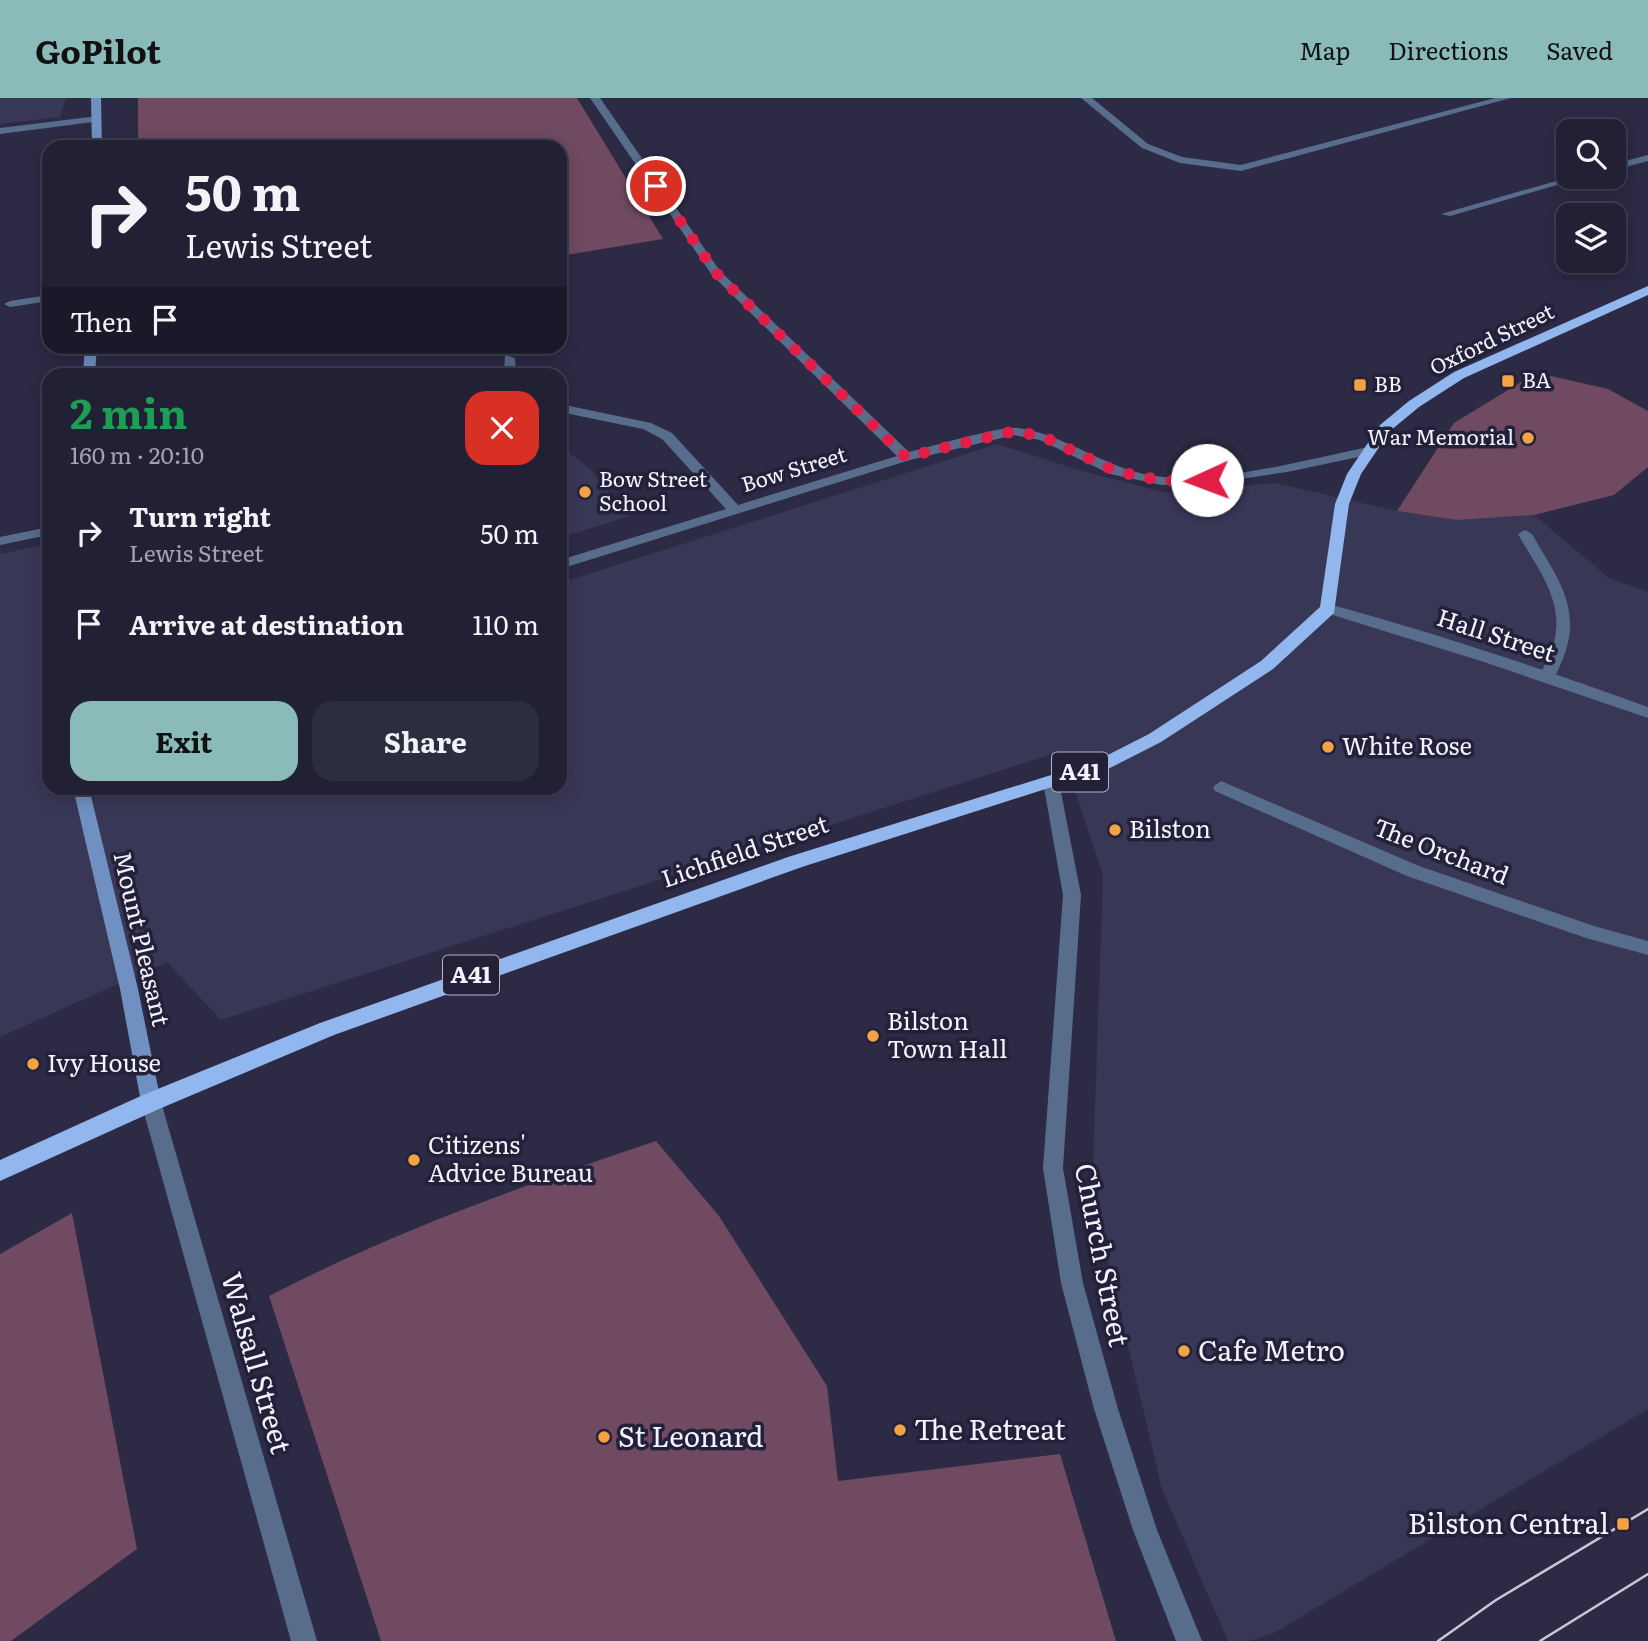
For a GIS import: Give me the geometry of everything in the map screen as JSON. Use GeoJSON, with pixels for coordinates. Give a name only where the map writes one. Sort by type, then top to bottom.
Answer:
{"type":"FeatureCollection","features":[{"type":"Feature","properties":{"kind":"highway","name":"Oxford Street"},"geometry":{"type":"LineString","coordinates":[[1328,609],[1342,504],[1368,451],[1385,428],[1414,404],[1459,375],[1648,290]]}},
{"type":"Feature","properties":{"kind":"highway","name":"Lichfield Street"},"geometry":{"type":"LineString","coordinates":[[151,1102],[327,1029],[472,975],[795,862],[1102,765],[1155,738],[1267,665],[1328,609]]}},
{"type":"Feature","properties":{"kind":"highway","name":"A41"},"geometry":{"type":"LineString","coordinates":[[0,1171],[151,1102]]}},
{"type":"Feature","properties":{"kind":"main road"},"geometry":{"type":"LineString","coordinates":[[96,98],[97,140]]}},
{"type":"Feature","properties":{"kind":"main road","name":"Mount Pleasant"},"geometry":{"type":"LineString","coordinates":[[83,795],[129,989],[151,1102]]}},
{"type":"Feature","properties":{"kind":"street"},"geometry":{"type":"LineString","coordinates":[[595,98],[716,273],[906,457]]}},
{"type":"Feature","properties":{"kind":"street"},"geometry":{"type":"LineString","coordinates":[[1086,98],[1144,146],[1180,160],[1241,168],[1506,98]]}},
{"type":"Feature","properties":{"kind":"street"},"geometry":{"type":"LineString","coordinates":[[0,131],[98,119]]}},
{"type":"Feature","properties":{"kind":"street"},"geometry":{"type":"LineString","coordinates":[[1626,164],[1648,158]]}},
{"type":"Feature","properties":{"kind":"street"},"geometry":{"type":"LineString","coordinates":[[1446,214],[1556,184]]}},
{"type":"Feature","properties":{"kind":"street"},"geometry":{"type":"LineString","coordinates":[[10,304],[42,299]]}},
{"type":"Feature","properties":{"kind":"street"},"geometry":{"type":"LineString","coordinates":[[509,358],[510,368]]}},
{"type":"Feature","properties":{"kind":"street"},"geometry":{"type":"LineString","coordinates":[[567,409],[647,426],[667,436],[735,510]]}},
{"type":"Feature","properties":{"kind":"street","name":"Bow Street"},"geometry":{"type":"LineString","coordinates":[[567,563],[906,457],[1014,431],[1044,437],[1115,471],[1163,481],[1207,480],[1287,468],[1368,451]]}},
{"type":"Feature","properties":{"kind":"street"},"geometry":{"type":"LineString","coordinates":[[0,541],[42,532]]}},
{"type":"Feature","properties":{"kind":"street"},"geometry":{"type":"LineString","coordinates":[[1525,534],[1553,587],[1564,618],[1563,637],[1547,677]]}},
{"type":"Feature","properties":{"kind":"street","name":"Hall Street"},"geometry":{"type":"LineString","coordinates":[[1328,609],[1547,677],[1648,713]]}},
{"type":"Feature","properties":{"kind":"street","name":"Church Street"},"geometry":{"type":"LineString","coordinates":[[1051,782],[1072,895],[1053,1168],[1072,1283],[1106,1409],[1145,1530],[1189,1641]]}},
{"type":"Feature","properties":{"kind":"street","name":"The Orchard"},"geometry":{"type":"LineString","coordinates":[[1221,788],[1413,871],[1592,933],[1648,948]]}},
{"type":"Feature","properties":{"kind":"street","name":"Walsall Street"},"geometry":{"type":"LineString","coordinates":[[151,1102],[304,1641]]}},
{"type":"Feature","properties":{"kind":"shaded area"},"geometry":{"type":"Polygon","coordinates":[[[0,98],[66,98],[60,117],[0,124],[0,98]]]}},
{"type":"Feature","properties":{"kind":"shaded area"},"geometry":{"type":"Polygon","coordinates":[[[138,98],[577,98],[663,239],[567,255],[567,140],[138,140],[138,98]]]}},
{"type":"Feature","properties":{"kind":"shaded area"},"geometry":{"type":"Polygon","coordinates":[[[1551,376],[1608,389],[1648,411],[1648,467],[1614,495],[1534,515],[1457,520],[1397,511],[1454,423],[1521,382],[1551,376]]]}},
{"type":"Feature","properties":{"kind":"shaded area"},"geometry":{"type":"Polygon","coordinates":[[[997,444],[1079,470],[1166,493],[1275,483],[1397,511],[1457,520],[1534,515],[1609,578],[1648,592],[1648,1409],[1274,1633],[1250,1641],[1228,1641],[1162,1489],[1092,1194],[1103,876],[1062,751],[221,1020],[167,962],[0,1037],[0,554],[42,545],[42,795],[567,795],[567,581],[997,444]]]}},
{"type":"Feature","properties":{"kind":"shaded area","name":"Bow Street School"},"geometry":{"type":"Polygon","coordinates":[[[567,449],[590,469],[629,516],[567,536],[567,449]]]}},
{"type":"Feature","properties":{"kind":"shaded area"},"geometry":{"type":"Polygon","coordinates":[[[656,1141],[719,1216],[827,1386],[838,1481],[1060,1454],[1116,1641],[381,1641],[269,1296],[411,1230],[656,1141]]]}},
{"type":"Feature","properties":{"kind":"shaded area"},"geometry":{"type":"Polygon","coordinates":[[[72,1213],[137,1549],[11,1641],[0,1641],[0,1254],[72,1213]]]}},
{"type":"Feature","properties":{"kind":"tram line"},"geometry":{"type":"LineString","coordinates":[[1438,1641],[1496,1600],[1648,1509]]}},
{"type":"Feature","properties":{"kind":"tram line"},"geometry":{"type":"LineString","coordinates":[[1540,1641],[1648,1574]]}},
{"type":"Feature","properties":{"kind":"place","name":"BA"},"geometry":{"type":"Point","coordinates":[1508,381]}},
{"type":"Feature","properties":{"kind":"place","name":"BB"},"geometry":{"type":"Point","coordinates":[1360,385]}},
{"type":"Feature","properties":{"kind":"place","name":"War Memorial"},"geometry":{"type":"Point","coordinates":[1528,438]}},
{"type":"Feature","properties":{"kind":"place","name":"Bow Street School"},"geometry":{"type":"Point","coordinates":[585,492]}},
{"type":"Feature","properties":{"kind":"place","name":"White Rose"},"geometry":{"type":"Point","coordinates":[1328,747]}},
{"type":"Feature","properties":{"kind":"place","name":"Bilston"},"geometry":{"type":"Point","coordinates":[1115,830]}},
{"type":"Feature","properties":{"kind":"place","name":"Bilston Town Hall"},"geometry":{"type":"Point","coordinates":[873,1036]}},
{"type":"Feature","properties":{"kind":"place","name":"Ivy House"},"geometry":{"type":"Point","coordinates":[33,1064]}},
{"type":"Feature","properties":{"kind":"place","name":"Citizens' Advice Bureau"},"geometry":{"type":"Point","coordinates":[414,1160]}},
{"type":"Feature","properties":{"kind":"place","name":"Cafe Metro"},"geometry":{"type":"Point","coordinates":[1184,1351]}},
{"type":"Feature","properties":{"kind":"place","name":"The Retreat"},"geometry":{"type":"Point","coordinates":[900,1430]}},
{"type":"Feature","properties":{"kind":"place","name":"St Leonard"},"geometry":{"type":"Point","coordinates":[604,1437]}},
{"type":"Feature","properties":{"kind":"place","name":"Bilston Central"},"geometry":{"type":"Point","coordinates":[1623,1524]}},
{"type":"Feature","properties":{"kind":"route"},"geometry":{"type":"LineString","coordinates":[[656,186],[716,273],[906,457],[1014,431],[1044,437],[1115,471],[1163,481],[1207,480]]}}]}
